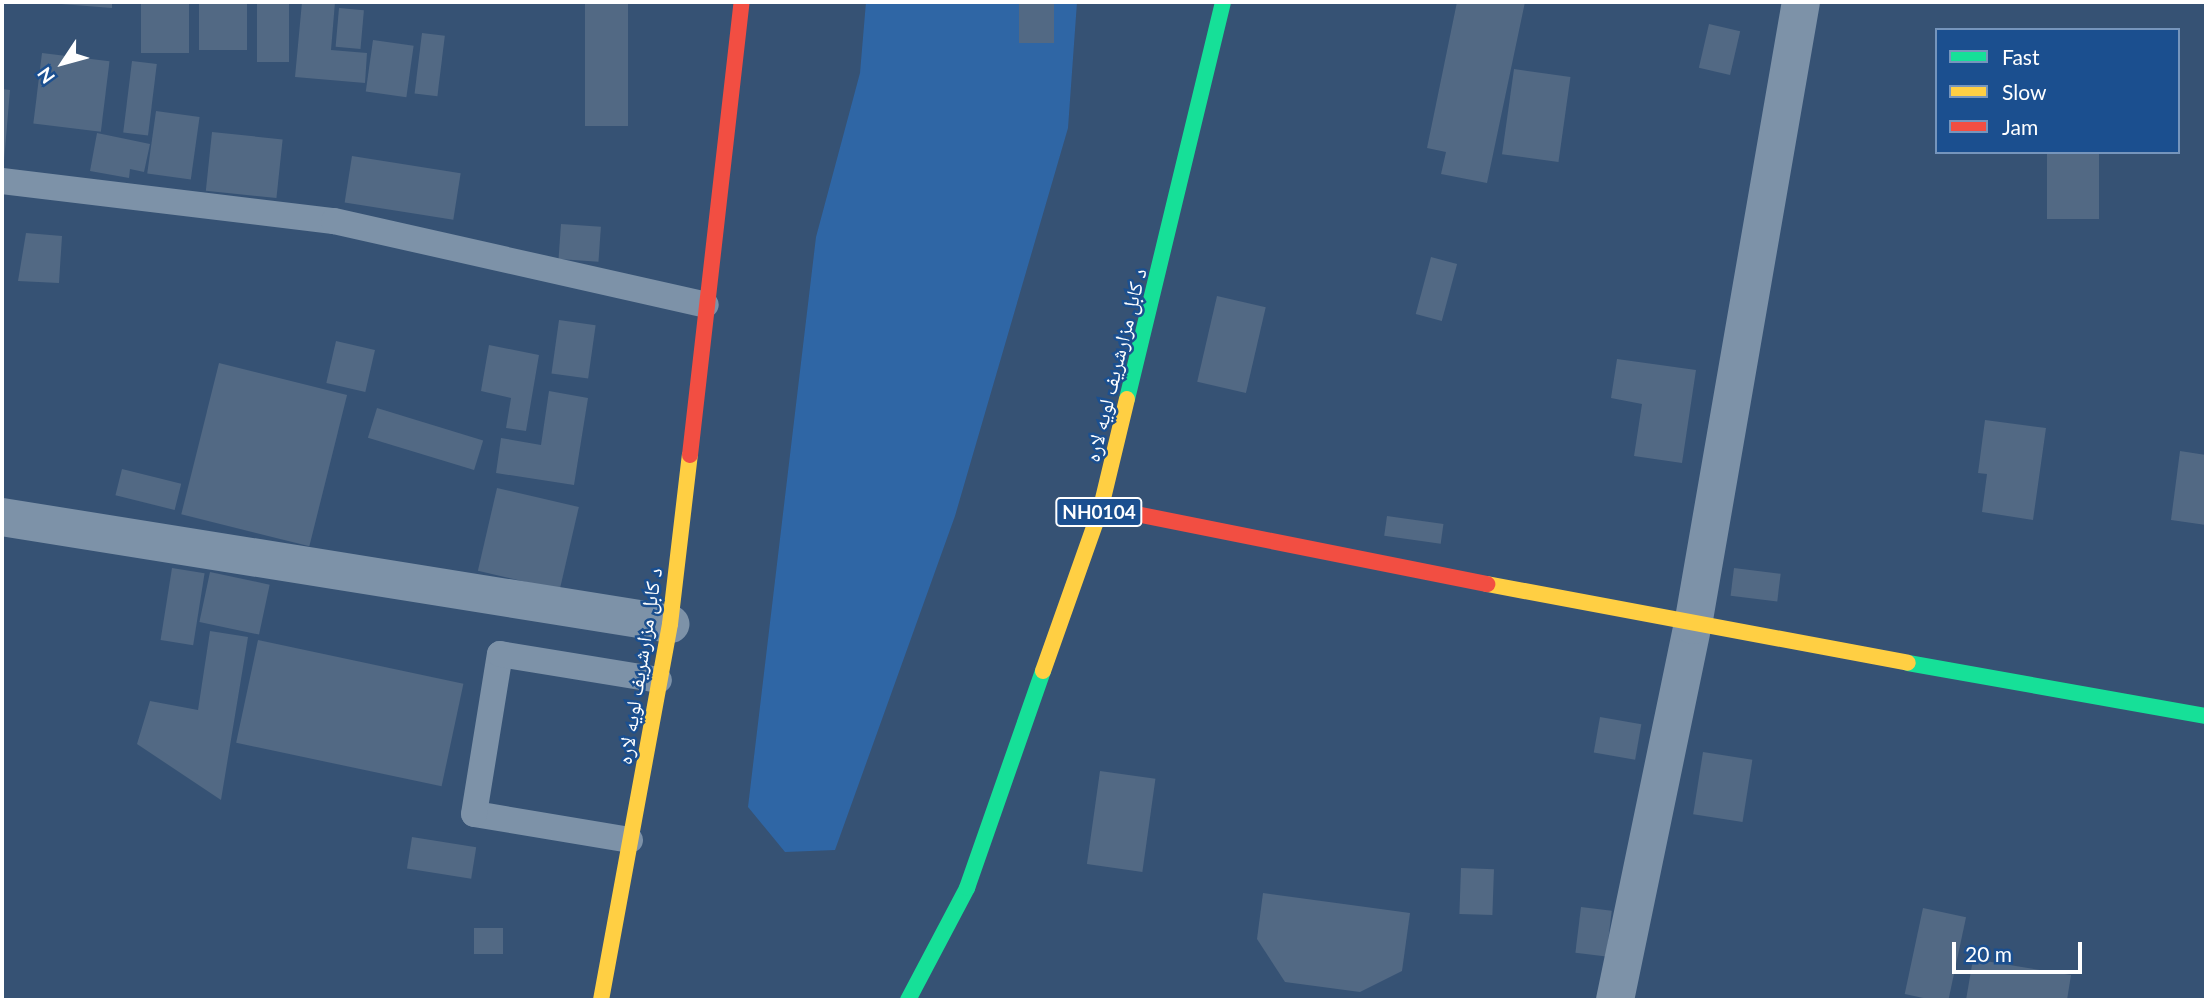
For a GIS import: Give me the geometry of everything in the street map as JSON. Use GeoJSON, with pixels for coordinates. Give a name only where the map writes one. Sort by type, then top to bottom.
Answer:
{"type":"FeatureCollection","features":[{"type":"Feature","properties":{"kind":"main road","name":"د کابل مزارشریف لویه لاره"},"geometry":{"type":"LineString","coordinates":[[601,1000],[670,624],[741,2]]}},
{"type":"Feature","properties":{"kind":"main road","name":"د کابل مزارشریف لویه لاره"},"geometry":{"type":"LineString","coordinates":[[908,1000],[967,888],[1101,508],[1223,2]]}},
{"type":"Feature","properties":{"kind":"main road"},"geometry":{"type":"LineString","coordinates":[[1101,508],[1693,625],[2206,716]]}},
{"type":"Feature","properties":{"kind":"street"},"geometry":{"type":"LineString","coordinates":[[1615,1000],[1693,625],[1801,2]]}},
{"type":"Feature","properties":{"kind":"street"},"geometry":{"type":"LineString","coordinates":[[2,517],[670,624]]}},
{"type":"Feature","properties":{"kind":"lane"},"geometry":{"type":"LineString","coordinates":[[2,181],[334,221],[706,305]]}},
{"type":"Feature","properties":{"kind":"lane"},"geometry":{"type":"LineString","coordinates":[[630,840],[474,814],[500,654],[659,680]]}},
{"type":"Feature","properties":{"kind":"shaded area"},"geometry":{"type":"Polygon","coordinates":[[[866,2],[1077,2],[1068,128],[955,516],[835,850],[785,852],[748,807],[816,237],[860,73],[866,2]]]}},
{"type":"Feature","properties":{"kind":"building"},"geometry":{"type":"Polygon","coordinates":[[[112,2],[112,8],[61,4],[112,2]]]}},
{"type":"Feature","properties":{"kind":"building"},"geometry":{"type":"Polygon","coordinates":[[[141,2],[189,2],[189,53],[141,53],[141,2]]]}},
{"type":"Feature","properties":{"kind":"building"},"geometry":{"type":"Polygon","coordinates":[[[199,2],[247,2],[247,50],[199,50],[199,2]]]}},
{"type":"Feature","properties":{"kind":"building"},"geometry":{"type":"Polygon","coordinates":[[[257,2],[289,2],[289,62],[257,62],[257,2]]]}},
{"type":"Feature","properties":{"kind":"building"},"geometry":{"type":"Polygon","coordinates":[[[302,2],[335,2],[331,50],[367,53],[365,83],[295,77],[302,2]]]}},
{"type":"Feature","properties":{"kind":"building"},"geometry":{"type":"Polygon","coordinates":[[[585,2],[628,2],[628,126],[585,126],[585,2]]]}},
{"type":"Feature","properties":{"kind":"building"},"geometry":{"type":"Polygon","coordinates":[[[1019,2],[1054,2],[1054,43],[1019,43],[1019,2]]]}},
{"type":"Feature","properties":{"kind":"building"},"geometry":{"type":"Polygon","coordinates":[[[1457,2],[1525,2],[1487,183],[1441,174],[1446,152],[1427,148],[1457,2]]]}},
{"type":"Feature","properties":{"kind":"building"},"geometry":{"type":"Polygon","coordinates":[[[339,8],[364,10],[361,49],[336,47],[339,8]]]}},
{"type":"Feature","properties":{"kind":"building"},"geometry":{"type":"Polygon","coordinates":[[[1709,24],[1740,31],[1730,75],[1699,68],[1709,24]]]}},
{"type":"Feature","properties":{"kind":"building"},"geometry":{"type":"Polygon","coordinates":[[[422,33],[445,36],[437,96],[415,94],[422,33]]]}},
{"type":"Feature","properties":{"kind":"building"},"geometry":{"type":"Polygon","coordinates":[[[373,40],[414,46],[406,97],[366,91],[373,40]]]}},
{"type":"Feature","properties":{"kind":"building"},"geometry":{"type":"Polygon","coordinates":[[[42,53],[109,61],[101,132],[33,123],[42,53]]]}},
{"type":"Feature","properties":{"kind":"building"},"geometry":{"type":"Polygon","coordinates":[[[132,61],[157,64],[148,136],[123,132],[132,61]]]}},
{"type":"Feature","properties":{"kind":"building"},"geometry":{"type":"Polygon","coordinates":[[[1514,69],[1570,77],[1558,162],[1502,154],[1514,69]]]}},
{"type":"Feature","properties":{"kind":"building"},"geometry":{"type":"Polygon","coordinates":[[[2,89],[10,90],[4,161],[2,161],[2,89]]]}},
{"type":"Feature","properties":{"kind":"building"},"geometry":{"type":"Polygon","coordinates":[[[156,111],[200,117],[191,180],[147,173],[156,111]]]}},
{"type":"Feature","properties":{"kind":"building"},"geometry":{"type":"Polygon","coordinates":[[[212,132],[283,139],[276,198],[206,191],[212,132]]]}},
{"type":"Feature","properties":{"kind":"building"},"geometry":{"type":"Polygon","coordinates":[[[97,133],[150,144],[144,172],[130,169],[129,178],[90,171],[97,133]]]}},
{"type":"Feature","properties":{"kind":"building"},"geometry":{"type":"Polygon","coordinates":[[[2047,154],[2099,154],[2099,219],[2047,219],[2047,154]]]}},
{"type":"Feature","properties":{"kind":"building"},"geometry":{"type":"Polygon","coordinates":[[[352,156],[461,173],[453,220],[345,202],[352,156]]]}},
{"type":"Feature","properties":{"kind":"building"},"geometry":{"type":"Polygon","coordinates":[[[561,224],[601,227],[598,262],[559,259],[561,224]]]}},
{"type":"Feature","properties":{"kind":"building"},"geometry":{"type":"Polygon","coordinates":[[[26,233],[62,236],[59,283],[18,281],[26,233]]]}},
{"type":"Feature","properties":{"kind":"building"},"geometry":{"type":"Polygon","coordinates":[[[1431,257],[1457,264],[1442,321],[1416,314],[1431,257]]]}},
{"type":"Feature","properties":{"kind":"building"},"geometry":{"type":"Polygon","coordinates":[[[1217,296],[1266,307],[1246,393],[1197,382],[1217,296]]]}},
{"type":"Feature","properties":{"kind":"building"},"geometry":{"type":"Polygon","coordinates":[[[559,320],[596,325],[588,379],[551,373],[559,320]]]}},
{"type":"Feature","properties":{"kind":"building"},"geometry":{"type":"Polygon","coordinates":[[[336,341],[375,350],[365,392],[326,383],[336,341]]]}},
{"type":"Feature","properties":{"kind":"building"},"geometry":{"type":"Polygon","coordinates":[[[489,345],[539,355],[526,431],[506,428],[511,398],[481,391],[489,345]]]}},
{"type":"Feature","properties":{"kind":"building"},"geometry":{"type":"Polygon","coordinates":[[[1617,359],[1696,370],[1682,463],[1634,456],[1642,404],[1611,398],[1617,359]]]}},
{"type":"Feature","properties":{"kind":"building"},"geometry":{"type":"Polygon","coordinates":[[[219,363],[347,395],[309,546],[181,514],[219,363]]]}},
{"type":"Feature","properties":{"kind":"building"},"geometry":{"type":"Polygon","coordinates":[[[549,391],[588,398],[574,485],[496,473],[501,438],[541,445],[549,391]]]}},
{"type":"Feature","properties":{"kind":"building"},"geometry":{"type":"Polygon","coordinates":[[[377,408],[483,440],[474,470],[368,438],[377,408]]]}},
{"type":"Feature","properties":{"kind":"building"},"geometry":{"type":"Polygon","coordinates":[[[1985,420],[2046,428],[2033,520],[1982,512],[1987,474],[1978,473],[1985,420]]]}},
{"type":"Feature","properties":{"kind":"building"},"geometry":{"type":"Polygon","coordinates":[[[2180,451],[2206,455],[2206,525],[2171,520],[2180,451]]]}},
{"type":"Feature","properties":{"kind":"building"},"geometry":{"type":"Polygon","coordinates":[[[122,469],[181,484],[175,510],[115,495],[122,469]]]}},
{"type":"Feature","properties":{"kind":"building"},"geometry":{"type":"Polygon","coordinates":[[[497,488],[579,507],[560,590],[478,571],[497,488]]]}},
{"type":"Feature","properties":{"kind":"building"},"geometry":{"type":"Polygon","coordinates":[[[1387,516],[1443,524],[1441,544],[1384,536],[1387,516]]]}},
{"type":"Feature","properties":{"kind":"building"},"geometry":{"type":"Polygon","coordinates":[[[172,568],[205,573],[193,645],[161,640],[172,568]]]}},
{"type":"Feature","properties":{"kind":"building"},"geometry":{"type":"Polygon","coordinates":[[[1734,568],[1781,574],[1777,602],[1731,596],[1734,568]]]}},
{"type":"Feature","properties":{"kind":"building"},"geometry":{"type":"Polygon","coordinates":[[[210,572],[270,585],[259,635],[199,622],[210,572]]]}},
{"type":"Feature","properties":{"kind":"building"},"geometry":{"type":"Polygon","coordinates":[[[210,631],[248,637],[221,800],[137,744],[150,701],[198,710],[210,631]]]}},
{"type":"Feature","properties":{"kind":"building"},"geometry":{"type":"Polygon","coordinates":[[[258,640],[463,684],[442,786],[236,743],[258,640]]]}},
{"type":"Feature","properties":{"kind":"building"},"geometry":{"type":"Polygon","coordinates":[[[1600,717],[1641,724],[1635,760],[1594,752],[1600,717]]]}},
{"type":"Feature","properties":{"kind":"building"},"geometry":{"type":"Polygon","coordinates":[[[1703,752],[1752,760],[1743,822],[1693,814],[1703,752]]]}},
{"type":"Feature","properties":{"kind":"building"},"geometry":{"type":"Polygon","coordinates":[[[1100,771],[1155,779],[1142,872],[1087,864],[1100,771]]]}},
{"type":"Feature","properties":{"kind":"building"},"geometry":{"type":"Polygon","coordinates":[[[412,837],[476,847],[471,879],[407,869],[412,837]]]}},
{"type":"Feature","properties":{"kind":"building"},"geometry":{"type":"Polygon","coordinates":[[[1461,868],[1494,869],[1492,915],[1459,914],[1461,868]]]}},
{"type":"Feature","properties":{"kind":"building"},"geometry":{"type":"Polygon","coordinates":[[[1263,893],[1410,913],[1402,971],[1360,992],[1285,982],[1257,939],[1263,893]]]}},
{"type":"Feature","properties":{"kind":"building"},"geometry":{"type":"Polygon","coordinates":[[[1581,907],[1612,911],[1606,956],[1575,953],[1581,907]]]}},
{"type":"Feature","properties":{"kind":"building"},"geometry":{"type":"Polygon","coordinates":[[[1923,908],[1966,917],[1948,1000],[1933,1000],[1905,994],[1923,908]]]}},
{"type":"Feature","properties":{"kind":"building"},"geometry":{"type":"Polygon","coordinates":[[[474,928],[503,928],[503,954],[474,954],[474,928]]]}},
{"type":"Feature","properties":{"kind":"building"},"geometry":{"type":"Polygon","coordinates":[[[1973,959],[2071,975],[2067,1000],[1966,1000],[1973,959]]]}},
{"type":"Feature","properties":{"kind":"traffic: fast"},"geometry":{"type":"LineString","coordinates":[[1127,399],[1223,2]]}},
{"type":"Feature","properties":{"kind":"traffic: fast"},"geometry":{"type":"LineString","coordinates":[[1908,663],[2206,716]]}},
{"type":"Feature","properties":{"kind":"traffic: fast"},"geometry":{"type":"LineString","coordinates":[[908,1000],[967,888],[1043,671]]}},
{"type":"Feature","properties":{"kind":"traffic: slow"},"geometry":{"type":"LineString","coordinates":[[1043,671],[1101,507],[1127,399]]}},
{"type":"Feature","properties":{"kind":"traffic: slow"},"geometry":{"type":"LineString","coordinates":[[601,1000],[670,624],[690,455]]}},
{"type":"Feature","properties":{"kind":"traffic: slow"},"geometry":{"type":"LineString","coordinates":[[1487,584],[1908,663]]}},
{"type":"Feature","properties":{"kind":"traffic: jam"},"geometry":{"type":"LineString","coordinates":[[690,455],[742,2]]}},
{"type":"Feature","properties":{"kind":"traffic: jam"},"geometry":{"type":"LineString","coordinates":[[1101,507],[1487,584]]}}]}
